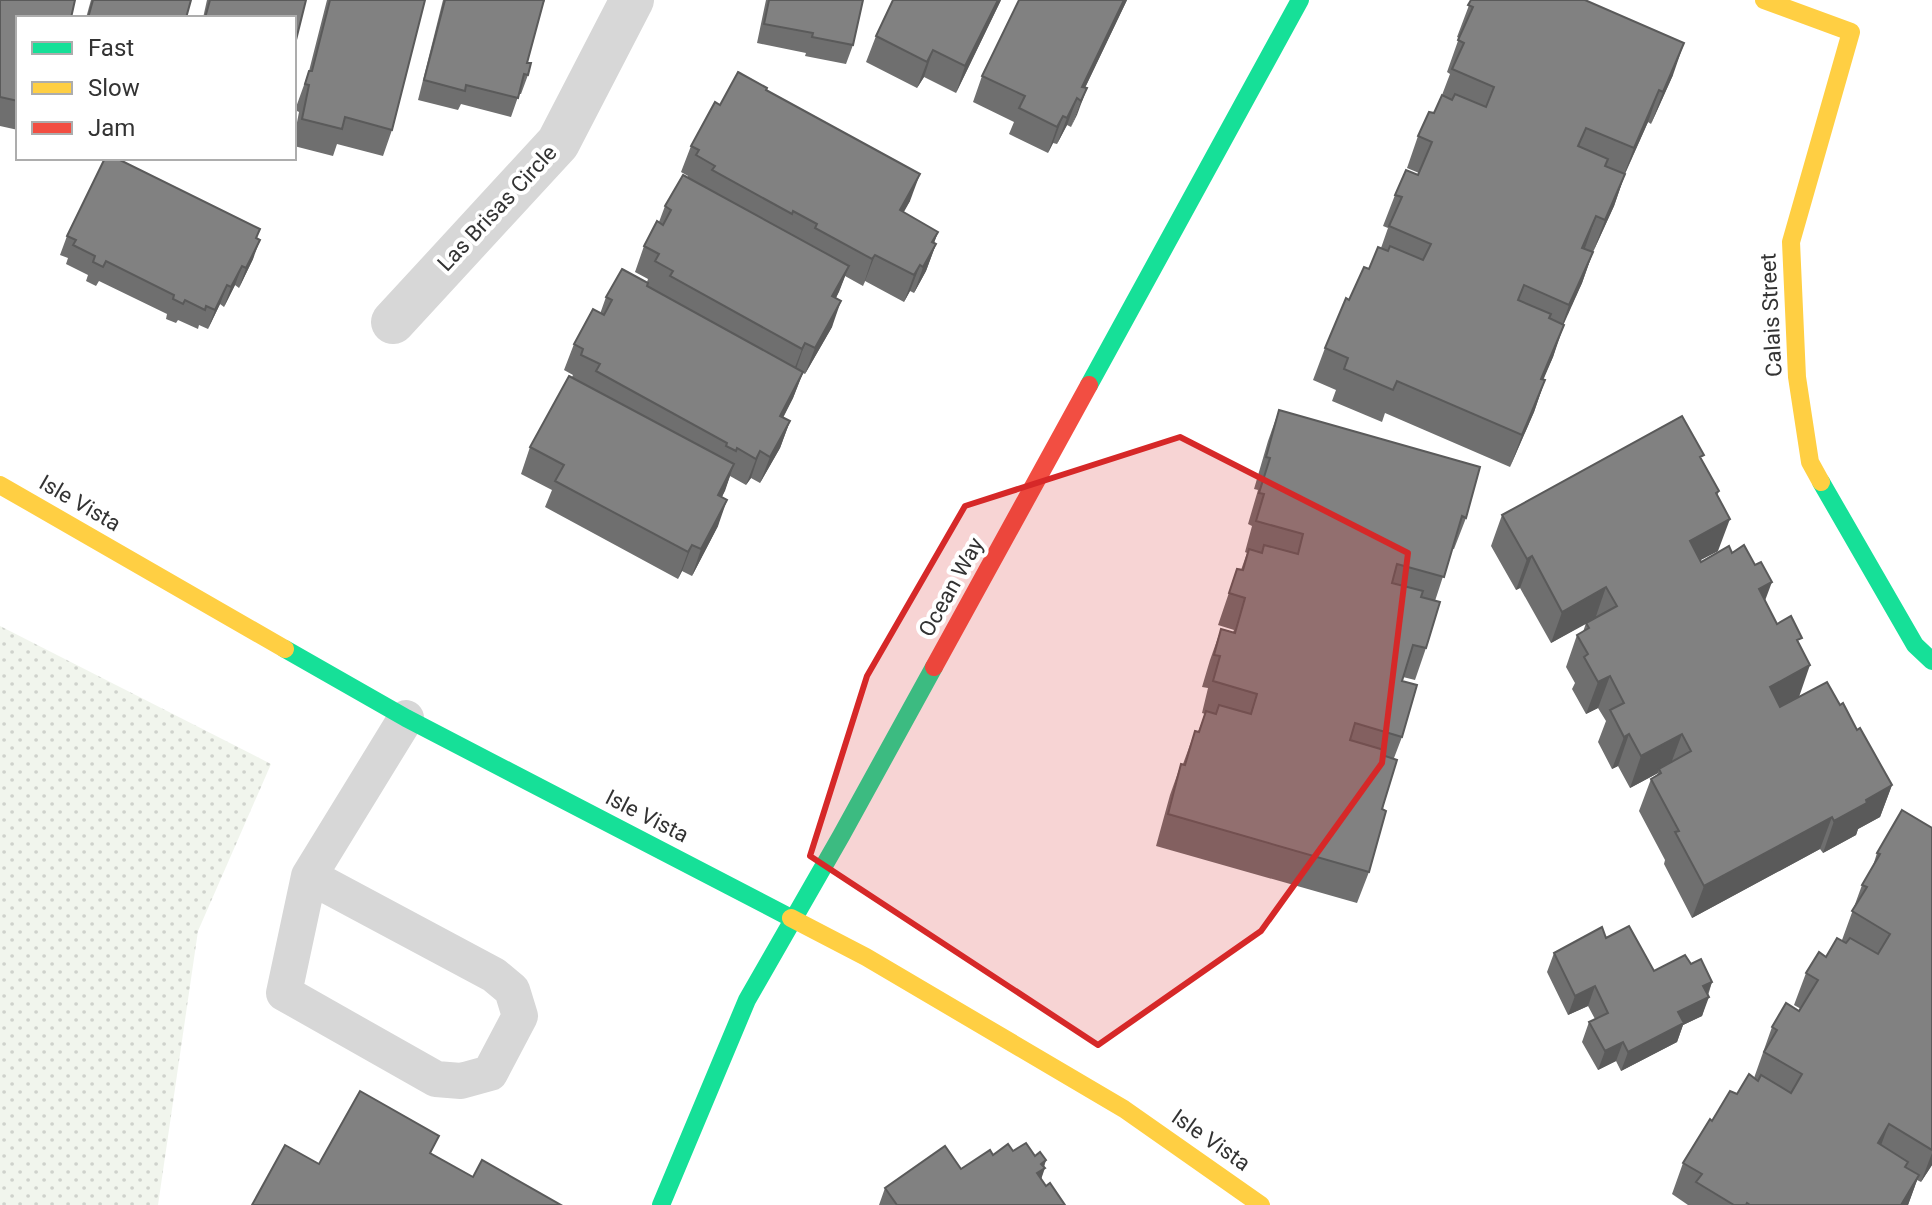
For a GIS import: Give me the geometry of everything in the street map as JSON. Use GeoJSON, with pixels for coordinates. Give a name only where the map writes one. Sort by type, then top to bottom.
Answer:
{"type":"FeatureCollection","features":[{"type":"Feature","properties":{"kind":"street","name":"Las Brisas Circle"},"geometry":{"type":"LineString","coordinates":[[393,322],[558,143],[632,0]]}},
{"type":"Feature","properties":{"kind":"street","name":"Ocean Way"},"geometry":{"type":"LineString","coordinates":[[661,1205],[747,1000],[841,836],[1300,0]]}},
{"type":"Feature","properties":{"kind":"street","name":"Calais Street"},"geometry":{"type":"LineString","coordinates":[[1764,0],[1851,32],[1791,242],[1797,377],[1810,462],[1915,645],[1932,661]]}},
{"type":"Feature","properties":{"kind":"street","name":"Isle Vista"},"geometry":{"type":"LineString","coordinates":[[0,485],[406,718],[866,957],[1124,1109],[1261,1205]]}},
{"type":"Feature","properties":{"kind":"lane"},"geometry":{"type":"LineString","coordinates":[[309,876],[494,975],[512,990],[520,1016],[490,1073],[461,1081],[436,1079],[284,993],[309,876],[406,718]]}},
{"type":"Feature","properties":{"kind":"highlighted area"},"geometry":{"type":"Polygon","coordinates":[[[1180,437],[1408,553],[1382,763],[1261,931],[1098,1045],[810,856],[867,676],[965,506],[1180,437]]]}},
{"type":"Feature","properties":{"kind":"shaded area"},"geometry":{"type":"Polygon","coordinates":[[[0,626],[271,764],[198,931],[158,1205],[0,1205],[0,626]]]}},
{"type":"Feature","properties":{"kind":"building"},"geometry":{"type":"Polygon","coordinates":[[[0,0],[75,0],[71,16],[16,16],[16,101],[0,97],[0,0]]]}},
{"type":"Feature","properties":{"kind":"building"},"geometry":{"type":"Polygon","coordinates":[[[93,0],[191,0],[187,16],[89,16],[93,0]]]}},
{"type":"Feature","properties":{"kind":"building"},"geometry":{"type":"Polygon","coordinates":[[[210,0],[306,0],[296,40],[296,16],[206,16],[210,0]]]}},
{"type":"Feature","properties":{"kind":"building"},"geometry":{"type":"Polygon","coordinates":[[[330,0],[425,0],[392,130],[345,117],[342,129],[302,119],[309,85],[305,84],[309,71],[312,71],[330,0]]]}},
{"type":"Feature","properties":{"kind":"building"},"geometry":{"type":"Polygon","coordinates":[[[445,0],[544,0],[527,63],[531,63],[528,75],[524,74],[518,98],[466,85],[465,91],[424,80],[445,0]]]}},
{"type":"Feature","properties":{"kind":"building"},"geometry":{"type":"Polygon","coordinates":[[[769,0],[863,0],[853,45],[812,37],[813,33],[764,24],[769,0]]]}},
{"type":"Feature","properties":{"kind":"building"},"geometry":{"type":"Polygon","coordinates":[[[893,0],[998,0],[965,66],[933,50],[927,62],[876,36],[893,0]]]}},
{"type":"Feature","properties":{"kind":"building"},"geometry":{"type":"Polygon","coordinates":[[[1019,0],[1124,0],[1082,87],[1087,88],[1081,101],[1077,98],[1067,118],[1063,116],[1057,127],[1019,108],[1025,96],[982,76],[1019,0]]]}},
{"type":"Feature","properties":{"kind":"building"},"geometry":{"type":"Polygon","coordinates":[[[1471,0],[1585,0],[1684,43],[1634,148],[1586,128],[1578,146],[1608,159],[1605,166],[1625,174],[1605,220],[1596,216],[1582,248],[1593,252],[1569,305],[1524,285],[1518,300],[1551,314],[1549,318],[1564,325],[1522,435],[1397,381],[1393,390],[1344,369],[1348,358],[1325,348],[1346,298],[1349,300],[1364,267],[1369,269],[1378,247],[1388,251],[1390,246],[1423,260],[1431,244],[1389,226],[1402,197],[1395,195],[1406,170],[1418,175],[1432,142],[1418,136],[1429,112],[1434,113],[1442,95],[1452,100],[1455,94],[1486,107],[1494,87],[1452,69],[1464,43],[1458,40],[1473,7],[1468,5],[1471,0]]]}},
{"type":"Feature","properties":{"kind":"building"},"geometry":{"type":"Polygon","coordinates":[[[738,72],[920,174],[900,210],[938,232],[932,242],[936,244],[923,267],[920,265],[914,275],[875,255],[872,259],[815,228],[817,224],[793,211],[792,214],[712,170],[715,166],[696,155],[699,150],[691,146],[715,102],[720,105],[738,72]]]}},
{"type":"Feature","properties":{"kind":"building"},"geometry":{"type":"Polygon","coordinates":[[[104,160],[120,160],[260,229],[256,238],[260,240],[246,268],[242,266],[231,287],[227,285],[215,310],[206,306],[205,310],[185,300],[183,304],[173,299],[174,295],[106,261],[103,267],[93,262],[95,256],[73,245],[76,240],[67,236],[104,160]]]}},
{"type":"Feature","properties":{"kind":"building"},"geometry":{"type":"Polygon","coordinates":[[[683,175],[849,266],[832,296],[841,301],[815,348],[805,343],[802,349],[670,276],[673,271],[655,261],[659,254],[644,246],[657,221],[663,225],[671,210],[665,206],[683,175]]]}},
{"type":"Feature","properties":{"kind":"building"},"geometry":{"type":"Polygon","coordinates":[[[622,269],[648,283],[647,286],[803,372],[780,416],[790,421],[770,457],[760,451],[756,459],[737,448],[736,451],[726,446],[727,443],[596,371],[600,364],[581,355],[583,349],[574,344],[593,309],[604,315],[612,300],[606,297],[622,269]]]}},
{"type":"Feature","properties":{"kind":"building"},"geometry":{"type":"Polygon","coordinates":[[[569,376],[734,464],[718,495],[727,500],[701,549],[692,545],[688,552],[555,481],[564,465],[530,447],[569,376]]]}},
{"type":"Feature","properties":{"kind":"building"},"geometry":{"type":"Polygon","coordinates":[[[1279,410],[1480,467],[1466,518],[1462,516],[1444,577],[1397,564],[1392,583],[1423,591],[1421,597],[1440,602],[1426,648],[1413,645],[1402,681],[1417,685],[1402,737],[1355,723],[1350,740],[1384,750],[1382,755],[1397,760],[1382,809],[1386,811],[1369,872],[1168,814],[1181,764],[1185,765],[1195,731],[1199,732],[1206,711],[1216,714],[1219,705],[1251,714],[1257,694],[1213,681],[1220,656],[1214,655],[1221,629],[1235,633],[1245,598],[1229,593],[1237,569],[1243,570],[1249,549],[1262,553],[1264,545],[1298,554],[1303,534],[1256,521],[1264,494],[1259,493],[1270,458],[1266,457],[1279,410]]]}},
{"type":"Feature","properties":{"kind":"building"},"geometry":{"type":"Polygon","coordinates":[[[1682,416],[1704,455],[1700,457],[1730,519],[1690,541],[1701,562],[1729,546],[1732,553],[1744,545],[1755,565],[1761,562],[1772,582],[1759,589],[1777,624],[1791,616],[1802,638],[1797,640],[1810,665],[1770,687],[1780,707],[1827,682],[1840,705],[1843,703],[1857,730],[1860,728],[1892,785],[1834,821],[1832,817],[1704,886],[1651,779],[1661,773],[1659,769],[1691,751],[1682,734],[1641,756],[1629,734],[1624,737],[1610,710],[1624,703],[1610,676],[1598,682],[1584,657],[1588,654],[1577,635],[1589,628],[1586,623],[1617,606],[1606,587],[1562,612],[1532,556],[1527,559],[1502,515],[1682,416]]]}},
{"type":"Feature","properties":{"kind":"building"},"geometry":{"type":"Polygon","coordinates":[[[1902,810],[1932,828],[1932,1150],[1889,1124],[1878,1143],[1908,1162],[1905,1167],[1919,1175],[1901,1205],[1734,1205],[1696,1182],[1702,1174],[1683,1163],[1730,1091],[1737,1094],[1749,1074],[1758,1081],[1761,1075],[1791,1093],[1802,1074],[1764,1052],[1777,1030],[1772,1027],[1786,1003],[1799,1011],[1818,980],[1806,973],[1819,952],[1826,957],[1837,938],[1846,943],[1850,938],[1878,954],[1890,934],[1852,911],[1867,887],[1862,885],[1880,854],[1877,853],[1902,810]]]}},
{"type":"Feature","properties":{"kind":"building"},"geometry":{"type":"Polygon","coordinates":[[[1629,926],[1654,971],[1685,955],[1691,964],[1701,959],[1712,982],[1703,986],[1709,997],[1678,1012],[1684,1023],[1628,1052],[1623,1042],[1605,1051],[1589,1022],[1608,1013],[1595,986],[1575,996],[1554,953],[1602,927],[1606,938],[1629,926]]]}},
{"type":"Feature","properties":{"kind":"building"},"geometry":{"type":"Polygon","coordinates":[[[360,1091],[439,1136],[430,1153],[473,1177],[482,1160],[561,1205],[252,1205],[285,1145],[319,1164],[360,1091]]]}},
{"type":"Feature","properties":{"kind":"building"},"geometry":{"type":"Polygon","coordinates":[[[1026,1143],[1035,1156],[1040,1152],[1046,1160],[1041,1164],[1045,1168],[1037,1173],[1046,1186],[1050,1183],[1065,1205],[897,1205],[885,1188],[945,1146],[961,1169],[990,1150],[993,1155],[1008,1144],[1013,1151],[1026,1143]]]}},
{"type":"Feature","properties":{"kind":"traffic: fast"},"geometry":{"type":"LineString","coordinates":[[1089,385],[1300,0]]}},
{"type":"Feature","properties":{"kind":"traffic: fast"},"geometry":{"type":"LineString","coordinates":[[1821,482],[1915,645],[1932,661]]}},
{"type":"Feature","properties":{"kind":"traffic: fast"},"geometry":{"type":"LineString","coordinates":[[285,649],[406,718],[791,918]]}},
{"type":"Feature","properties":{"kind":"traffic: fast"},"geometry":{"type":"LineString","coordinates":[[661,1205],[747,1000],[934,667]]}},
{"type":"Feature","properties":{"kind":"traffic: slow"},"geometry":{"type":"LineString","coordinates":[[1764,0],[1851,32],[1791,242],[1797,377],[1810,462],[1821,482]]}},
{"type":"Feature","properties":{"kind":"traffic: slow"},"geometry":{"type":"LineString","coordinates":[[0,485],[285,649]]}},
{"type":"Feature","properties":{"kind":"traffic: slow"},"geometry":{"type":"LineString","coordinates":[[791,918],[866,957],[1124,1109],[1261,1205]]}},
{"type":"Feature","properties":{"kind":"traffic: jam"},"geometry":{"type":"LineString","coordinates":[[934,667],[1089,385]]}}]}
